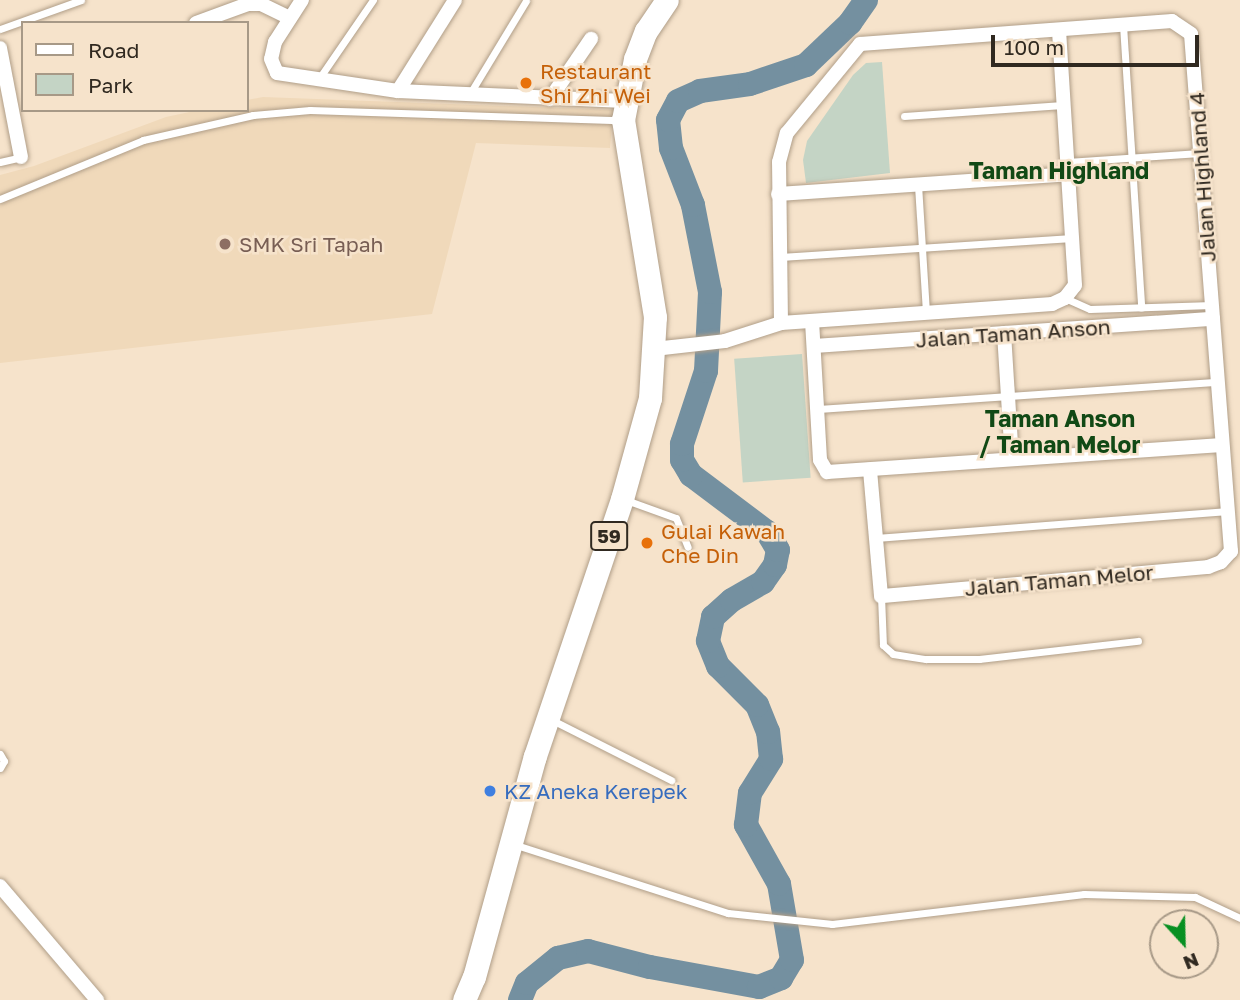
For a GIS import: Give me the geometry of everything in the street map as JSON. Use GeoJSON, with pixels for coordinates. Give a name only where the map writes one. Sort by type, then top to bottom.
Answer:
{"type":"FeatureCollection","features":[{"type":"Feature","properties":{"kind":"main road","name":"59"},"geometry":{"type":"LineString","coordinates":[[464,1000],[474,976],[509,843],[547,718],[622,499],[650,398],[654,349],[650,281],[630,176],[624,110],[630,74],[646,31],[667,0]]}},
{"type":"Feature","properties":{"kind":"street"},"geometry":{"type":"LineString","coordinates":[[302,0],[275,42],[271,59],[277,73],[398,91],[550,99],[624,110]]}},
{"type":"Feature","properties":{"kind":"street"},"geometry":{"type":"LineString","coordinates":[[398,91],[455,0]]}},
{"type":"Feature","properties":{"kind":"street"},"geometry":{"type":"LineString","coordinates":[[201,21],[248,4],[261,4],[290,18]]}},
{"type":"Feature","properties":{"kind":"street","name":"Jalan Highland 4"},"geometry":{"type":"LineString","coordinates":[[778,194],[779,162],[787,133],[860,44],[1172,21],[1191,34],[1231,551]]}},
{"type":"Feature","properties":{"kind":"street"},"geometry":{"type":"LineString","coordinates":[[654,349],[725,341],[781,323],[1052,304],[1065,298],[1074,285],[1059,31]]}},
{"type":"Feature","properties":{"kind":"street"},"geometry":{"type":"LineString","coordinates":[[550,99],[591,39]]}},
{"type":"Feature","properties":{"kind":"street"},"geometry":{"type":"LineString","coordinates":[[0,48],[20,157]]}},
{"type":"Feature","properties":{"kind":"street"},"geometry":{"type":"LineString","coordinates":[[8,91],[21,87]]}},
{"type":"Feature","properties":{"kind":"street"},"geometry":{"type":"LineString","coordinates":[[781,323],[778,194],[918,184],[1067,168]]}},
{"type":"Feature","properties":{"kind":"street","name":"Jalan Taman Anson"},"geometry":{"type":"LineString","coordinates":[[814,346],[1004,333],[1212,312]]}},
{"type":"Feature","properties":{"kind":"street"},"geometry":{"type":"LineString","coordinates":[[812,321],[820,460],[827,472],[1222,445]]}},
{"type":"Feature","properties":{"kind":"street"},"geometry":{"type":"LineString","coordinates":[[1004,333],[1012,459]]}},
{"type":"Feature","properties":{"kind":"street"},"geometry":{"type":"LineString","coordinates":[[870,469],[881,596]]}},
{"type":"Feature","properties":{"kind":"street","name":"Jalan Taman Melor"},"geometry":{"type":"LineString","coordinates":[[881,596],[1208,567],[1222,562],[1231,551]]}},
{"type":"Feature","properties":{"kind":"street"},"geometry":{"type":"LineString","coordinates":[[0,886],[97,1000]]}},
{"type":"Feature","properties":{"kind":"lane"},"geometry":{"type":"LineString","coordinates":[[22,21],[80,0]]}},
{"type":"Feature","properties":{"kind":"lane"},"geometry":{"type":"LineString","coordinates":[[317,81],[373,0]]}},
{"type":"Feature","properties":{"kind":"lane"},"geometry":{"type":"LineString","coordinates":[[468,96],[526,1]]}},
{"type":"Feature","properties":{"kind":"lane"},"geometry":{"type":"LineString","coordinates":[[0,29],[21,21]]}},
{"type":"Feature","properties":{"kind":"lane"},"geometry":{"type":"LineString","coordinates":[[1123,25],[1141,307]]}},
{"type":"Feature","properties":{"kind":"lane"},"geometry":{"type":"LineString","coordinates":[[904,116],[1063,105]]}},
{"type":"Feature","properties":{"kind":"lane"},"geometry":{"type":"LineString","coordinates":[[0,199],[142,141],[253,115],[310,110],[624,110]]}},
{"type":"Feature","properties":{"kind":"lane"},"geometry":{"type":"LineString","coordinates":[[1067,168],[1131,158],[1200,153]]}},
{"type":"Feature","properties":{"kind":"lane"},"geometry":{"type":"LineString","coordinates":[[0,162],[20,157]]}},
{"type":"Feature","properties":{"kind":"lane"},"geometry":{"type":"LineString","coordinates":[[918,184],[926,313]]}},
{"type":"Feature","properties":{"kind":"lane"},"geometry":{"type":"LineString","coordinates":[[779,257],[1072,238]]}},
{"type":"Feature","properties":{"kind":"lane"},"geometry":{"type":"LineString","coordinates":[[1065,298],[1090,309],[1141,307],[1212,312]]}},
{"type":"Feature","properties":{"kind":"lane"},"geometry":{"type":"LineString","coordinates":[[817,409],[1218,382]]}},
{"type":"Feature","properties":{"kind":"lane"},"geometry":{"type":"LineString","coordinates":[[622,499],[676,518],[688,547]]}},
{"type":"Feature","properties":{"kind":"lane"},"geometry":{"type":"LineString","coordinates":[[876,538],[1228,511]]}},
{"type":"Feature","properties":{"kind":"lane"},"geometry":{"type":"LineString","coordinates":[[881,596],[883,645],[893,654],[926,659],[979,659],[1138,641]]}},
{"type":"Feature","properties":{"kind":"lane"},"geometry":{"type":"LineString","coordinates":[[547,718],[671,780]]}},
{"type":"Feature","properties":{"kind":"lane"},"geometry":{"type":"LineString","coordinates":[[0,754],[4,761],[0,768]]}},
{"type":"Feature","properties":{"kind":"lane"},"geometry":{"type":"LineString","coordinates":[[509,843],[703,908],[832,924],[1084,894],[1195,897],[1240,918]]}},
{"type":"Feature","properties":{"kind":"shaded area","name":"SMK Sri Tapah"},"geometry":{"type":"Polygon","coordinates":[[[263,97],[613,110],[610,148],[476,143],[432,314],[0,363],[0,175],[34,166],[166,117],[190,112],[248,112],[248,100],[263,97]]]}},
{"type":"Feature","properties":{"kind":"green space"},"geometry":{"type":"Polygon","coordinates":[[[882,62],[890,173],[806,183],[803,160],[807,141],[853,75],[866,63],[882,62]]]}},
{"type":"Feature","properties":{"kind":"green space"},"geometry":{"type":"Polygon","coordinates":[[[802,354],[811,478],[743,482],[734,359],[802,354]]]}},
{"type":"Feature","properties":{"kind":"waterway"},"geometry":{"type":"LineString","coordinates":[[520,1000],[527,983],[558,958],[588,951],[650,967],[759,987],[781,978],[792,960],[779,884],[746,825],[750,793],[771,759],[768,732],[757,705],[718,666],[708,641],[713,617],[732,600],[763,582],[775,565],[778,550],[767,532],[691,475],[682,460],[682,444],[706,371],[710,292],[693,205],[671,148],[668,120],[678,101],[700,91],[750,84],[806,65],[850,23],[866,0]]}},
{"type":"Feature","properties":{"kind":"place","name":"Restaurant Shi Zhi Wei"},"geometry":{"type":"Point","coordinates":[526,83]}},
{"type":"Feature","properties":{"kind":"place","name":"SMK Sri Tapah"},"geometry":{"type":"Point","coordinates":[225,244]}},
{"type":"Feature","properties":{"kind":"place","name":"Gulai Kawah Che Din"},"geometry":{"type":"Point","coordinates":[647,543]}},
{"type":"Feature","properties":{"kind":"place","name":"KZ Aneka Kerepek"},"geometry":{"type":"Point","coordinates":[490,791]}},
{"type":"Feature","properties":{"kind":"district","name":"Taman Highland"},"geometry":{"type":"Point","coordinates":[1059,170]}},
{"type":"Feature","properties":{"kind":"district","name":"Taman Anson / Taman Melor"},"geometry":{"type":"Point","coordinates":[1060,431]}}]}
